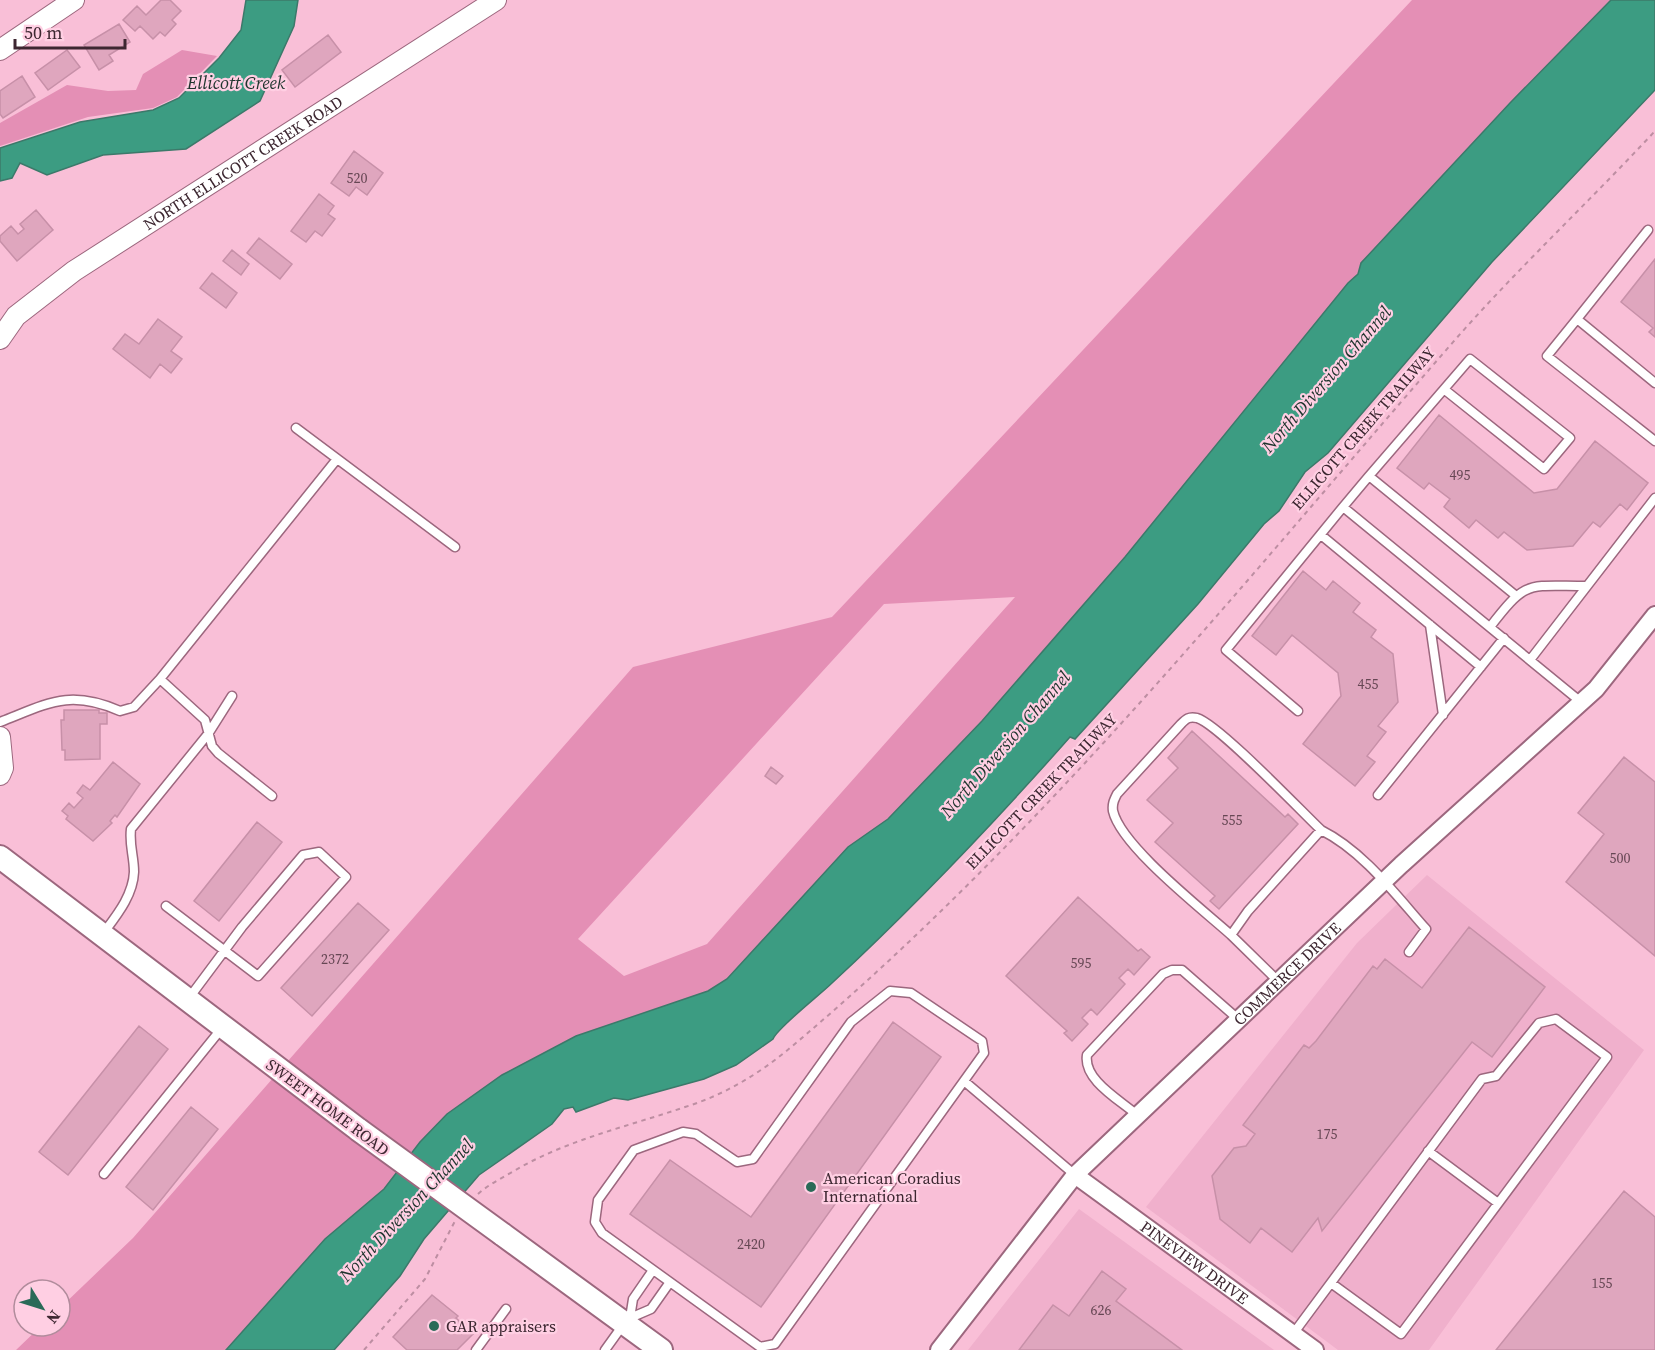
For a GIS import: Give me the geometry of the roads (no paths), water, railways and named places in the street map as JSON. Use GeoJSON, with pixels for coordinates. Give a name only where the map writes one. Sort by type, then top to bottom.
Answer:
{"type":"FeatureCollection","features":[{"type":"Feature","properties":{"kind":"main road","name":"SWEET HOME ROAD"},"geometry":{"type":"LineString","coordinates":[[0,857],[359,1130],[627,1321],[661,1350]]}},
{"type":"Feature","properties":{"kind":"street"},"geometry":{"type":"LineString","coordinates":[[0,50],[74,0]]}},
{"type":"Feature","properties":{"kind":"street","name":"NORTH ELLICOTT CREEK ROAD"},"geometry":{"type":"LineString","coordinates":[[0,339],[16,316],[74,271],[496,0]]}},
{"type":"Feature","properties":{"kind":"street","name":"COMMERCE DRIVE"},"geometry":{"type":"LineString","coordinates":[[939,1350],[1075,1175],[1384,881],[1596,689],[1655,615]]}},
{"type":"Feature","properties":{"kind":"street"},"geometry":{"type":"LineString","coordinates":[[0,737],[3,768],[0,775]]}},
{"type":"Feature","properties":{"kind":"street","name":"PINEVIEW DRIVE"},"geometry":{"type":"LineString","coordinates":[[1075,1175],[1315,1350]]}},
{"type":"Feature","properties":{"kind":"lane"},"geometry":{"type":"LineString","coordinates":[[1648,230],[1547,356],[1655,441]]}},
{"type":"Feature","properties":{"kind":"lane"},"geometry":{"type":"LineString","coordinates":[[1577,319],[1655,383]]}},
{"type":"Feature","properties":{"kind":"lane"},"geometry":{"type":"LineString","coordinates":[[1298,711],[1226,650],[1343,507],[1470,359],[1570,438],[1544,469],[1445,390]]}},
{"type":"Feature","properties":{"kind":"lane"},"geometry":{"type":"LineString","coordinates":[[296,428],[455,547]]}},
{"type":"Feature","properties":{"kind":"lane"},"geometry":{"type":"LineString","coordinates":[[0,722],[72,698],[95,700],[120,711],[134,707],[160,679],[337,459]]}},
{"type":"Feature","properties":{"kind":"lane"},"geometry":{"type":"LineString","coordinates":[[1369,476],[1515,595]]}},
{"type":"Feature","properties":{"kind":"lane"},"geometry":{"type":"LineString","coordinates":[[1530,660],[1655,498]]}},
{"type":"Feature","properties":{"kind":"lane"},"geometry":{"type":"LineString","coordinates":[[1343,507],[1581,702]]}},
{"type":"Feature","properties":{"kind":"lane"},"geometry":{"type":"LineString","coordinates":[[1320,535],[1481,667]]}},
{"type":"Feature","properties":{"kind":"lane"},"geometry":{"type":"LineString","coordinates":[[1490,627],[1515,595],[1531,586],[1586,586]]}},
{"type":"Feature","properties":{"kind":"lane"},"geometry":{"type":"LineString","coordinates":[[1430,625],[1443,715]]}},
{"type":"Feature","properties":{"kind":"lane"},"geometry":{"type":"LineString","coordinates":[[1378,795],[1504,638]]}},
{"type":"Feature","properties":{"kind":"lane"},"geometry":{"type":"LineString","coordinates":[[160,679],[205,720],[208,734],[219,753],[272,796]]}},
{"type":"Feature","properties":{"kind":"lane"},"geometry":{"type":"LineString","coordinates":[[102,935],[121,908],[130,888],[134,872],[129,844],[131,829],[208,734],[232,696]]}},
{"type":"Feature","properties":{"kind":"lane"},"geometry":{"type":"LineString","coordinates":[[1278,981],[1231,934],[1141,852],[1114,813],[1112,803],[1117,794],[1180,723],[1188,717],[1195,717],[1217,732],[1321,830],[1336,837],[1384,881],[1426,929],[1409,952]]}},
{"type":"Feature","properties":{"kind":"lane"},"geometry":{"type":"LineString","coordinates":[[1231,934],[1248,911],[1321,830]]}},
{"type":"Feature","properties":{"kind":"lane"},"geometry":{"type":"LineString","coordinates":[[166,906],[224,951],[258,976],[346,876],[319,852],[303,855],[224,951],[187,1000]]}},
{"type":"Feature","properties":{"kind":"lane"},"geometry":{"type":"LineString","coordinates":[[1137,1115],[1090,1074],[1085,1065],[1087,1054],[1163,974],[1172,970],[1182,970],[1238,1019]]}},
{"type":"Feature","properties":{"kind":"lane"},"geometry":{"type":"LineString","coordinates":[[890,991],[911,993],[982,1041],[984,1053],[775,1344],[760,1347],[653,1270],[602,1233],[595,1222],[598,1200],[634,1150],[683,1132],[696,1134],[736,1162],[753,1159],[851,1022],[890,991]]}},
{"type":"Feature","properties":{"kind":"lane"},"geometry":{"type":"LineString","coordinates":[[1293,1334],[1482,1079],[1496,1076],[1539,1023],[1556,1019],[1607,1056],[1401,1334],[1331,1283]]}},
{"type":"Feature","properties":{"kind":"lane"},"geometry":{"type":"LineString","coordinates":[[104,1174],[222,1027]]}},
{"type":"Feature","properties":{"kind":"lane"},"geometry":{"type":"LineString","coordinates":[[964,1081],[1075,1175]]}},
{"type":"Feature","properties":{"kind":"lane"},"geometry":{"type":"LineString","coordinates":[[1428,1150],[1498,1203]]}},
{"type":"Feature","properties":{"kind":"lane"},"geometry":{"type":"LineString","coordinates":[[605,1350],[627,1321],[633,1299],[653,1270]]}},
{"type":"Feature","properties":{"kind":"lane"},"geometry":{"type":"LineString","coordinates":[[627,1321],[651,1309],[670,1282]]}},
{"type":"Feature","properties":{"kind":"lane"},"geometry":{"type":"LineString","coordinates":[[477,1350],[506,1309]]}},
{"type":"Feature","properties":{"kind":"water","name":"Ellicott Creek"},"geometry":{"type":"Polygon","coordinates":[[[246,0],[298,0],[294,26],[260,101],[186,149],[103,155],[47,175],[20,163],[12,178],[0,181],[0,148],[80,122],[153,110],[179,98],[219,58],[241,30],[246,0]]]}},
{"type":"Feature","properties":{"kind":"water","name":"North Diversion Channel"},"geometry":{"type":"Polygon","coordinates":[[[1611,0],[1655,0],[1655,90],[1492,262],[1328,453],[1305,472],[1279,511],[1264,524],[1198,604],[1075,739],[1070,737],[894,924],[791,1019],[773,1039],[736,1065],[704,1079],[628,1100],[614,1098],[576,1112],[573,1107],[564,1109],[552,1124],[479,1175],[424,1239],[400,1276],[334,1350],[226,1350],[325,1239],[384,1189],[420,1142],[447,1114],[502,1075],[576,1036],[708,991],[727,979],[848,847],[888,819],[982,721],[1125,557],[1348,283],[1358,274],[1361,263],[1510,103],[1611,0]]]}},
{"type":"Feature","properties":{"kind":"place","name":"American Coradius International"},"geometry":{"type":"Point","coordinates":[811,1187]}},
{"type":"Feature","properties":{"kind":"place","name":"GAR appraisers"},"geometry":{"type":"Point","coordinates":[434,1326]}}]}
